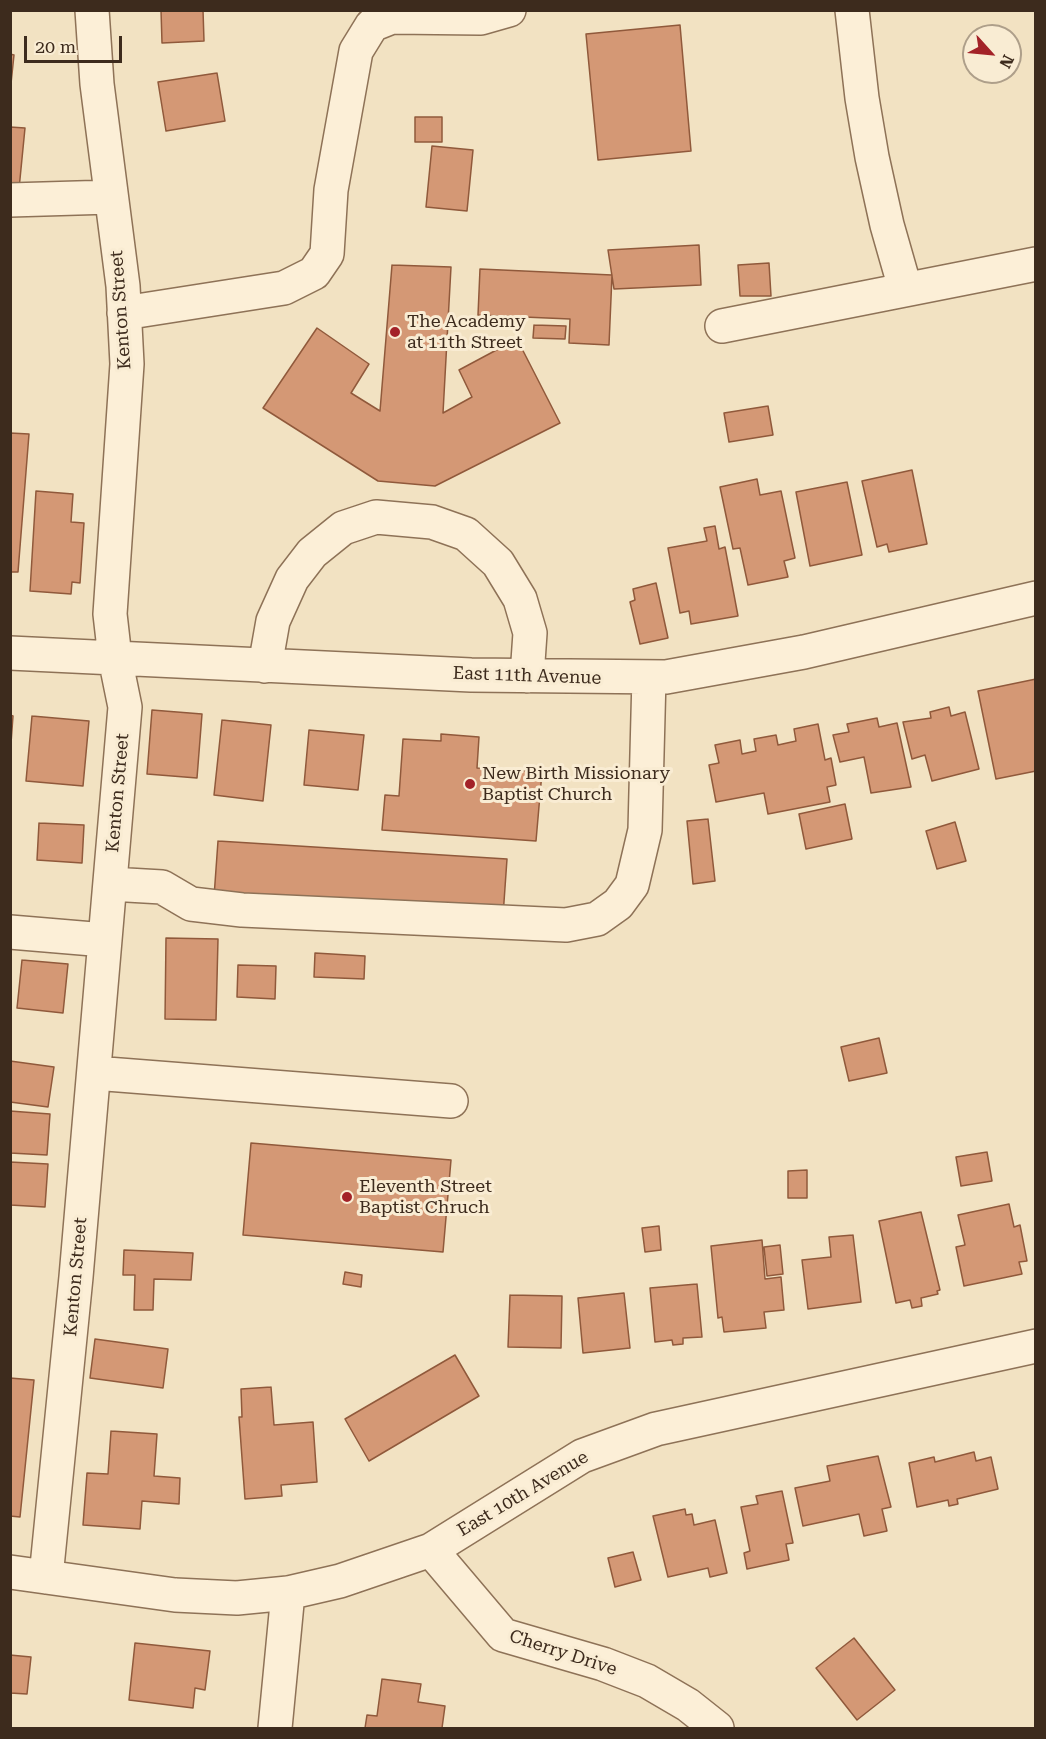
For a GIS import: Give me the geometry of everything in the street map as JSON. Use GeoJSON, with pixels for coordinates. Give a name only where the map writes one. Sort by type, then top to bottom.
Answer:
{"type":"FeatureCollection","features":[{"type":"Feature","properties":{"kind":"street","name":"Kenton Street"},"geometry":{"type":"LineString","coordinates":[[46,1577],[94,1073],[125,707],[115,658],[110,614],[127,364],[124,313],[97,84],[92,10]]}},
{"type":"Feature","properties":{"kind":"street"},"geometry":{"type":"LineString","coordinates":[[124,313],[284,288],[314,273],[327,254],[332,190],[356,51],[372,25],[392,17],[481,18],[509,10]]}},
{"type":"Feature","properties":{"kind":"street"},"geometry":{"type":"LineString","coordinates":[[852,10],[862,98],[872,157],[887,225],[905,288]]}},
{"type":"Feature","properties":{"kind":"street"},"geometry":{"type":"LineString","coordinates":[[10,200],[111,197]]}},
{"type":"Feature","properties":{"kind":"street"},"geometry":{"type":"LineString","coordinates":[[722,326],[1035,264]]}},
{"type":"Feature","properties":{"kind":"street"},"geometry":{"type":"LineString","coordinates":[[265,666],[273,621],[292,579],[312,553],[343,528],[375,517],[432,522],[466,534],[498,563],[520,599],[530,633],[527,676]]}},
{"type":"Feature","properties":{"kind":"street","name":"East 11th Avenue"},"geometry":{"type":"LineString","coordinates":[[10,653],[265,666],[527,676],[649,678],[666,677],[804,652],[1035,598]]}},
{"type":"Feature","properties":{"kind":"street"},"geometry":{"type":"LineString","coordinates":[[110,884],[162,887],[191,904],[242,910],[566,926],[597,919],[618,904],[632,885],[645,830],[649,678]]}},
{"type":"Feature","properties":{"kind":"street"},"geometry":{"type":"LineString","coordinates":[[10,932],[105,940]]}},
{"type":"Feature","properties":{"kind":"street"},"geometry":{"type":"LineString","coordinates":[[94,1073],[451,1101]]}},
{"type":"Feature","properties":{"kind":"street","name":"East 10th Avenue"},"geometry":{"type":"LineString","coordinates":[[10,1572],[175,1594],[237,1598],[288,1593],[340,1581],[431,1550],[582,1455],[656,1429],[1035,1346]]}},
{"type":"Feature","properties":{"kind":"street","name":"Cherry Drive"},"geometry":{"type":"LineString","coordinates":[[431,1550],[503,1635],[603,1664],[647,1681],[688,1705],[717,1728]]}},
{"type":"Feature","properties":{"kind":"street"},"geometry":{"type":"LineString","coordinates":[[275,1728],[288,1593]]}},
{"type":"Feature","properties":{"kind":"building"},"geometry":{"type":"Polygon","coordinates":[[[161,10],[203,10],[204,41],[162,43],[161,10]]]}},
{"type":"Feature","properties":{"kind":"building"},"geometry":{"type":"Polygon","coordinates":[[[680,25],[691,151],[598,160],[586,34],[680,25]]]}},
{"type":"Feature","properties":{"kind":"building"},"geometry":{"type":"Polygon","coordinates":[[[10,54],[14,55],[10,93],[10,54]]]}},
{"type":"Feature","properties":{"kind":"building"},"geometry":{"type":"Polygon","coordinates":[[[217,73],[225,121],[166,131],[158,82],[217,73]]]}},
{"type":"Feature","properties":{"kind":"building"},"geometry":{"type":"Polygon","coordinates":[[[415,117],[442,117],[442,142],[415,142],[415,117]]]}},
{"type":"Feature","properties":{"kind":"building"},"geometry":{"type":"Polygon","coordinates":[[[10,127],[25,128],[19,189],[10,188],[10,127]]]}},
{"type":"Feature","properties":{"kind":"building"},"geometry":{"type":"Polygon","coordinates":[[[432,146],[473,150],[467,211],[426,207],[432,146]]]}},
{"type":"Feature","properties":{"kind":"building"},"geometry":{"type":"Polygon","coordinates":[[[699,245],[701,285],[614,289],[608,250],[699,245]]]}},
{"type":"Feature","properties":{"kind":"building"},"geometry":{"type":"Polygon","coordinates":[[[769,263],[771,296],[740,296],[738,265],[769,263]]]}},
{"type":"Feature","properties":{"kind":"building"},"geometry":{"type":"Polygon","coordinates":[[[392,265],[451,267],[443,413],[472,397],[459,370],[517,339],[560,423],[435,486],[378,481],[263,408],[317,328],[369,364],[351,393],[380,411],[392,265]]]}},
{"type":"Feature","properties":{"kind":"building"},"geometry":{"type":"Polygon","coordinates":[[[480,269],[612,275],[609,345],[569,343],[570,319],[478,315],[480,269]]]}},
{"type":"Feature","properties":{"kind":"building"},"geometry":{"type":"Polygon","coordinates":[[[534,325],[566,326],[565,339],[533,338],[534,325]]]}},
{"type":"Feature","properties":{"kind":"building"},"geometry":{"type":"Polygon","coordinates":[[[768,406],[773,435],[729,442],[724,413],[768,406]]]}},
{"type":"Feature","properties":{"kind":"building"},"geometry":{"type":"Polygon","coordinates":[[[10,433],[29,434],[18,572],[10,572],[10,433]]]}},
{"type":"Feature","properties":{"kind":"building"},"geometry":{"type":"Polygon","coordinates":[[[912,470],[927,544],[889,552],[887,544],[877,547],[862,481],[912,470]]]}},
{"type":"Feature","properties":{"kind":"building"},"geometry":{"type":"Polygon","coordinates":[[[757,479],[760,495],[781,491],[795,558],[784,561],[788,577],[748,585],[740,548],[733,549],[720,487],[757,479]]]}},
{"type":"Feature","properties":{"kind":"building"},"geometry":{"type":"Polygon","coordinates":[[[847,482],[862,555],[810,566],[796,492],[847,482]]]}},
{"type":"Feature","properties":{"kind":"building"},"geometry":{"type":"Polygon","coordinates":[[[36,491],[73,494],[71,522],[84,523],[80,583],[72,582],[71,594],[30,591],[36,491]]]}},
{"type":"Feature","properties":{"kind":"building"},"geometry":{"type":"Polygon","coordinates":[[[715,526],[719,549],[725,547],[738,616],[691,624],[689,611],[680,613],[668,548],[707,541],[704,528],[715,526]]]}},
{"type":"Feature","properties":{"kind":"building"},"geometry":{"type":"Polygon","coordinates":[[[656,583],[668,638],[640,644],[630,602],[635,600],[633,589],[656,583]]]}},
{"type":"Feature","properties":{"kind":"building"},"geometry":{"type":"Polygon","coordinates":[[[1036,679],[1036,771],[996,779],[978,691],[1036,679]]]}},
{"type":"Feature","properties":{"kind":"building"},"geometry":{"type":"Polygon","coordinates":[[[949,707],[951,716],[965,712],[979,769],[932,781],[925,755],[912,759],[903,722],[931,718],[930,712],[949,707]]]}},
{"type":"Feature","properties":{"kind":"building"},"geometry":{"type":"Polygon","coordinates":[[[152,710],[202,714],[197,778],[147,774],[152,710]]]}},
{"type":"Feature","properties":{"kind":"building"},"geometry":{"type":"Polygon","coordinates":[[[10,715],[13,716],[10,757],[10,715]]]}},
{"type":"Feature","properties":{"kind":"building"},"geometry":{"type":"Polygon","coordinates":[[[32,716],[89,721],[83,786],[26,781],[32,716]]]}},
{"type":"Feature","properties":{"kind":"building"},"geometry":{"type":"Polygon","coordinates":[[[877,718],[879,727],[897,723],[911,787],[871,793],[864,757],[840,762],[833,735],[849,732],[847,724],[877,718]]]}},
{"type":"Feature","properties":{"kind":"building"},"geometry":{"type":"Polygon","coordinates":[[[222,720],[271,725],[263,801],[214,795],[222,720]]]}},
{"type":"Feature","properties":{"kind":"building"},"geometry":{"type":"Polygon","coordinates":[[[818,724],[825,760],[831,758],[836,785],[827,787],[830,802],[768,814],[764,793],[716,802],[709,765],[719,763],[715,745],[740,740],[742,754],[756,751],[754,739],[776,735],[778,745],[796,741],[794,729],[818,724]]]}},
{"type":"Feature","properties":{"kind":"building"},"geometry":{"type":"Polygon","coordinates":[[[309,730],[364,735],[358,790],[304,785],[309,730]]]}},
{"type":"Feature","properties":{"kind":"building","name":"New Birth Missionary Baptist Church"},"geometry":{"type":"Polygon","coordinates":[[[441,734],[479,737],[477,768],[542,772],[536,841],[382,830],[385,795],[399,796],[403,739],[441,741],[441,734]]]}},
{"type":"Feature","properties":{"kind":"building"},"geometry":{"type":"Polygon","coordinates":[[[845,804],[852,839],[806,849],[799,814],[845,804]]]}},
{"type":"Feature","properties":{"kind":"building"},"geometry":{"type":"Polygon","coordinates":[[[708,819],[715,881],[693,884],[687,821],[708,819]]]}},
{"type":"Feature","properties":{"kind":"building"},"geometry":{"type":"Polygon","coordinates":[[[955,822],[966,861],[937,869],[926,831],[955,822]]]}},
{"type":"Feature","properties":{"kind":"building"},"geometry":{"type":"Polygon","coordinates":[[[39,823],[84,825],[82,863],[37,860],[39,823]]]}},
{"type":"Feature","properties":{"kind":"building"},"geometry":{"type":"Polygon","coordinates":[[[218,841],[507,859],[503,916],[214,897],[218,841]]]}},
{"type":"Feature","properties":{"kind":"building"},"geometry":{"type":"Polygon","coordinates":[[[166,938],[218,939],[216,1020],[165,1019],[166,938]]]}},
{"type":"Feature","properties":{"kind":"building"},"geometry":{"type":"Polygon","coordinates":[[[315,953],[365,956],[364,979],[314,977],[315,953]]]}},
{"type":"Feature","properties":{"kind":"building"},"geometry":{"type":"Polygon","coordinates":[[[22,960],[68,964],[63,1013],[17,1008],[22,960]]]}},
{"type":"Feature","properties":{"kind":"building"},"geometry":{"type":"Polygon","coordinates":[[[238,965],[276,966],[275,999],[237,997],[238,965]]]}},
{"type":"Feature","properties":{"kind":"building"},"geometry":{"type":"Polygon","coordinates":[[[879,1038],[887,1073],[849,1081],[841,1047],[879,1038]]]}},
{"type":"Feature","properties":{"kind":"building"},"geometry":{"type":"Polygon","coordinates":[[[10,1061],[54,1067],[48,1107],[10,1102],[10,1061]]]}},
{"type":"Feature","properties":{"kind":"building"},"geometry":{"type":"Polygon","coordinates":[[[10,1111],[50,1114],[47,1155],[10,1153],[10,1111]]]}},
{"type":"Feature","properties":{"kind":"building","name":"Eleventh Street Baptist Chruch"},"geometry":{"type":"Polygon","coordinates":[[[251,1143],[451,1160],[443,1252],[243,1235],[251,1143]]]}},
{"type":"Feature","properties":{"kind":"building"},"geometry":{"type":"Polygon","coordinates":[[[987,1152],[992,1181],[961,1186],[956,1157],[987,1152]]]}},
{"type":"Feature","properties":{"kind":"building"},"geometry":{"type":"Polygon","coordinates":[[[10,1162],[48,1164],[45,1207],[10,1205],[10,1162]]]}},
{"type":"Feature","properties":{"kind":"building"},"geometry":{"type":"Polygon","coordinates":[[[807,1170],[807,1198],[788,1198],[788,1171],[807,1170]]]}},
{"type":"Feature","properties":{"kind":"building"},"geometry":{"type":"Polygon","coordinates":[[[1009,1204],[1014,1227],[1020,1225],[1027,1261],[1019,1262],[1022,1274],[964,1286],[956,1247],[965,1245],[958,1215],[1009,1204]]]}},
{"type":"Feature","properties":{"kind":"building"},"geometry":{"type":"Polygon","coordinates":[[[921,1212],[940,1290],[937,1291],[938,1294],[921,1298],[922,1306],[912,1308],[910,1300],[896,1303],[879,1221],[921,1212]]]}},
{"type":"Feature","properties":{"kind":"building"},"geometry":{"type":"Polygon","coordinates":[[[659,1226],[661,1250],[645,1252],[642,1228],[659,1226]]]}},
{"type":"Feature","properties":{"kind":"building"},"geometry":{"type":"Polygon","coordinates":[[[853,1235],[861,1302],[808,1309],[802,1260],[831,1257],[829,1237],[853,1235]]]}},
{"type":"Feature","properties":{"kind":"building"},"geometry":{"type":"Polygon","coordinates":[[[762,1240],[765,1279],[781,1277],[784,1310],[764,1312],[766,1328],[724,1332],[722,1317],[718,1318],[711,1246],[762,1240]]]}},
{"type":"Feature","properties":{"kind":"building"},"geometry":{"type":"Polygon","coordinates":[[[780,1245],[783,1274],[767,1276],[764,1247],[780,1245]]]}},
{"type":"Feature","properties":{"kind":"building"},"geometry":{"type":"Polygon","coordinates":[[[124,1250],[193,1253],[191,1280],[154,1279],[153,1310],[134,1310],[135,1275],[123,1275],[124,1250]]]}},
{"type":"Feature","properties":{"kind":"building"},"geometry":{"type":"Polygon","coordinates":[[[345,1272],[362,1275],[361,1287],[343,1284],[345,1272]]]}},
{"type":"Feature","properties":{"kind":"building"},"geometry":{"type":"Polygon","coordinates":[[[697,1284],[702,1337],[683,1338],[683,1344],[673,1345],[672,1340],[655,1342],[650,1288],[697,1284]]]}},
{"type":"Feature","properties":{"kind":"building"},"geometry":{"type":"Polygon","coordinates":[[[624,1293],[630,1348],[583,1353],[578,1298],[624,1293]]]}},
{"type":"Feature","properties":{"kind":"building"},"geometry":{"type":"Polygon","coordinates":[[[510,1295],[562,1296],[561,1348],[508,1347],[510,1295]]]}},
{"type":"Feature","properties":{"kind":"building"},"geometry":{"type":"Polygon","coordinates":[[[95,1339],[168,1349],[163,1388],[90,1378],[95,1339]]]}},
{"type":"Feature","properties":{"kind":"building"},"geometry":{"type":"Polygon","coordinates":[[[455,1355],[479,1396],[369,1461],[345,1419],[455,1355]]]}},
{"type":"Feature","properties":{"kind":"building"},"geometry":{"type":"Polygon","coordinates":[[[10,1378],[34,1380],[20,1517],[10,1516],[10,1378]]]}},
{"type":"Feature","properties":{"kind":"building"},"geometry":{"type":"Polygon","coordinates":[[[271,1387],[274,1425],[313,1422],[317,1482],[281,1485],[282,1496],[245,1499],[239,1417],[242,1417],[241,1389],[271,1387]]]}},
{"type":"Feature","properties":{"kind":"building"},"geometry":{"type":"Polygon","coordinates":[[[111,1431],[157,1434],[154,1476],[180,1478],[179,1504],[142,1501],[140,1529],[83,1525],[87,1473],[108,1474],[111,1431]]]}},
{"type":"Feature","properties":{"kind":"building"},"geometry":{"type":"Polygon","coordinates":[[[974,1452],[976,1461],[991,1457],[998,1489],[957,1499],[958,1504],[949,1506],[948,1500],[917,1507],[909,1463],[934,1457],[935,1462],[974,1452]]]}},
{"type":"Feature","properties":{"kind":"building"},"geometry":{"type":"Polygon","coordinates":[[[878,1456],[891,1507],[882,1509],[887,1531],[864,1536],[859,1514],[803,1526],[795,1488],[830,1481],[827,1466],[878,1456]]]}},
{"type":"Feature","properties":{"kind":"building"},"geometry":{"type":"Polygon","coordinates":[[[782,1491],[793,1543],[786,1544],[789,1560],[747,1569],[744,1553],[750,1551],[741,1507],[758,1504],[756,1496],[782,1491]]]}},
{"type":"Feature","properties":{"kind":"building"},"geometry":{"type":"Polygon","coordinates":[[[685,1509],[686,1515],[692,1514],[694,1525],[715,1520],[727,1573],[710,1577],[708,1568],[668,1577],[653,1516],[685,1509]]]}},
{"type":"Feature","properties":{"kind":"building"},"geometry":{"type":"Polygon","coordinates":[[[633,1552],[641,1580],[615,1587],[608,1558],[633,1552]]]}},
{"type":"Feature","properties":{"kind":"building"},"geometry":{"type":"Polygon","coordinates":[[[854,1638],[895,1690],[857,1720],[816,1668],[854,1638]]]}},
{"type":"Feature","properties":{"kind":"building"},"geometry":{"type":"Polygon","coordinates":[[[135,1643],[210,1651],[205,1690],[195,1688],[193,1708],[129,1700],[135,1643]]]}},
{"type":"Feature","properties":{"kind":"building"},"geometry":{"type":"Polygon","coordinates":[[[10,1655],[31,1657],[27,1694],[10,1693],[10,1655]]]}},
{"type":"Feature","properties":{"kind":"building"},"geometry":{"type":"Polygon","coordinates":[[[382,1679],[421,1684],[418,1702],[445,1706],[442,1728],[365,1728],[367,1715],[377,1716],[382,1679]]]}},
{"type":"Feature","properties":{"kind":"place","name":"The Academy at 11th Street"},"geometry":{"type":"Point","coordinates":[395,332]}},
{"type":"Feature","properties":{"kind":"place","name":"New Birth Missionary Baptist Church"},"geometry":{"type":"Point","coordinates":[470,784]}},
{"type":"Feature","properties":{"kind":"place","name":"Eleventh Street Baptist Chruch"},"geometry":{"type":"Point","coordinates":[347,1197]}}]}
